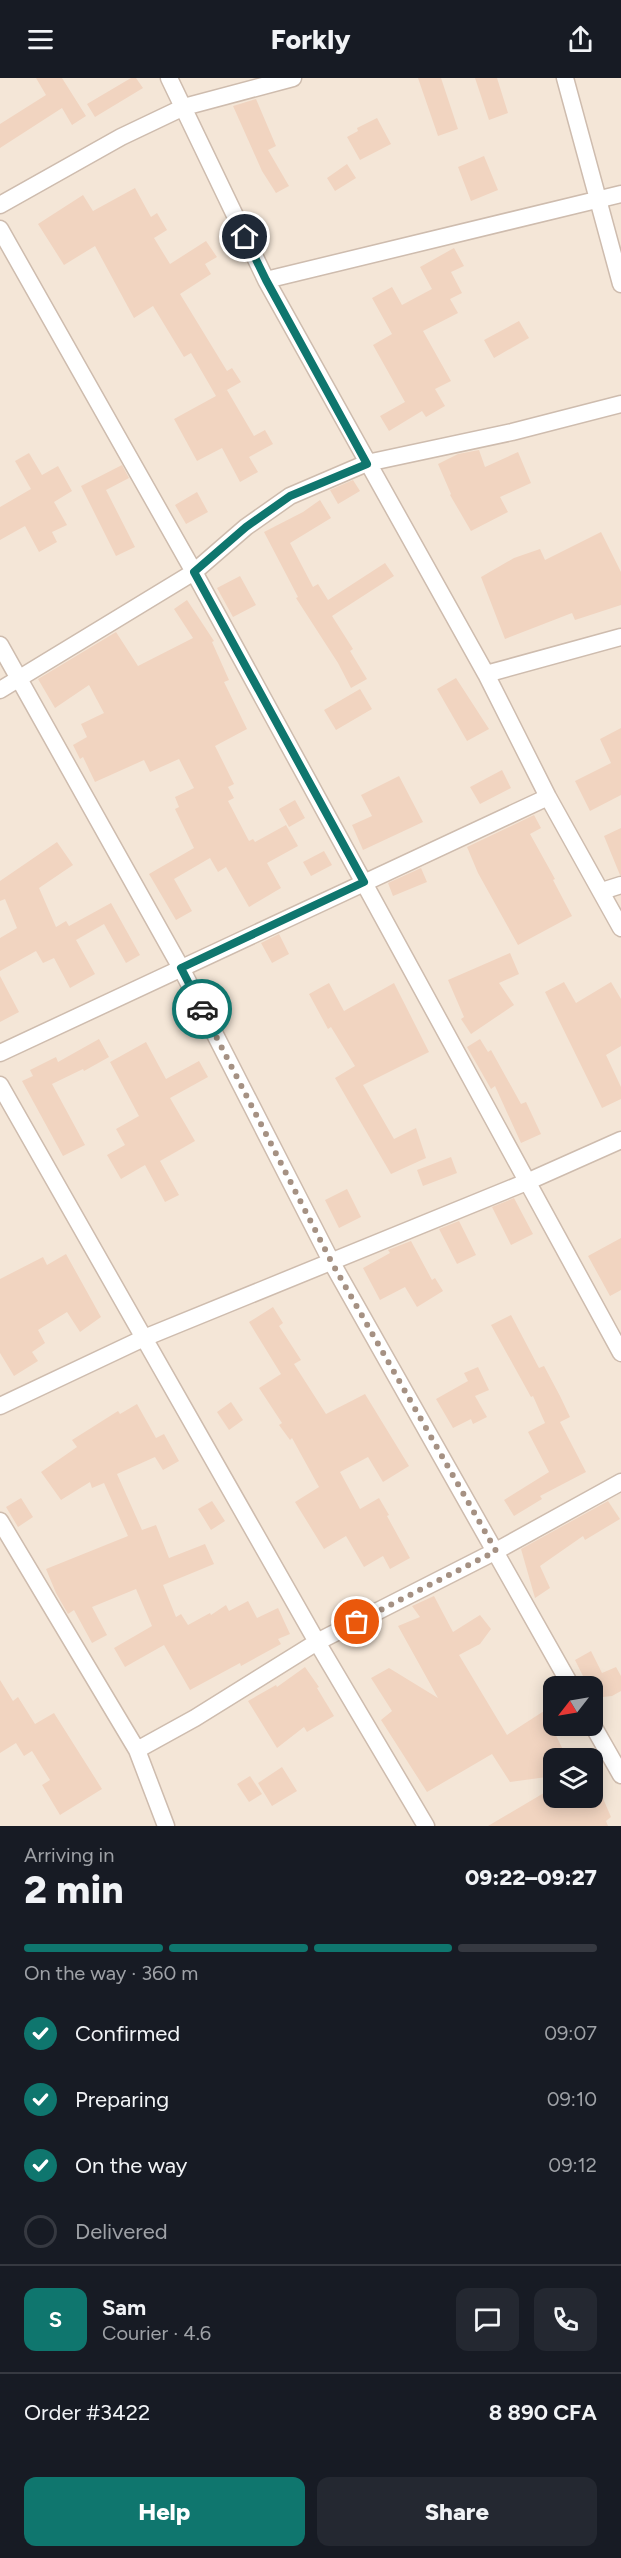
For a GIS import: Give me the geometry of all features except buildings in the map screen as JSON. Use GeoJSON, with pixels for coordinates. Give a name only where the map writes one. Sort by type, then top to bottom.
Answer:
{"type":"FeatureCollection","features":[{"type":"Feature","properties":{"kind":"street"},"geometry":{"type":"LineString","coordinates":[[170,78],[266,280],[486,674],[548,797],[621,928]]}},
{"type":"Feature","properties":{"kind":"street"},"geometry":{"type":"LineString","coordinates":[[0,205],[121,137],[184,107],[293,78]]}},
{"type":"Feature","properties":{"kind":"street"},"geometry":{"type":"LineString","coordinates":[[565,78],[621,284]]}},
{"type":"Feature","properties":{"kind":"street"},"geometry":{"type":"LineString","coordinates":[[266,280],[621,194]]}},
{"type":"Feature","properties":{"kind":"street"},"geometry":{"type":"LineString","coordinates":[[0,229],[194,572],[621,1353]]}},
{"type":"Feature","properties":{"kind":"street"},"geometry":{"type":"LineString","coordinates":[[0,690],[194,572],[246,527],[290,496],[367,464],[512,432],[621,404]]}},
{"type":"Feature","properties":{"kind":"street"},"geometry":{"type":"LineString","coordinates":[[486,674],[621,637]]}},
{"type":"Feature","properties":{"kind":"street"},"geometry":{"type":"LineString","coordinates":[[0,645],[181,968],[332,1263],[565,1676]]}},
{"type":"Feature","properties":{"kind":"street"},"geometry":{"type":"LineString","coordinates":[[0,1053],[548,797]]}},
{"type":"Feature","properties":{"kind":"street"},"geometry":{"type":"LineString","coordinates":[[602,891],[621,885]]}},
{"type":"Feature","properties":{"kind":"street"},"geometry":{"type":"LineString","coordinates":[[0,1085],[317,1642],[426,1826]]}},
{"type":"Feature","properties":{"kind":"street"},"geometry":{"type":"LineString","coordinates":[[0,1406],[144,1338],[332,1263],[621,1140]]}},
{"type":"Feature","properties":{"kind":"street"},"geometry":{"type":"LineString","coordinates":[[137,1750],[195,1718],[317,1642],[496,1551],[621,1482]]}},
{"type":"Feature","properties":{"kind":"street"},"geometry":{"type":"LineString","coordinates":[[0,1521],[137,1750],[166,1826]]}},
{"type":"Feature","properties":{"kind":"street"},"geometry":{"type":"LineString","coordinates":[[599,1736],[621,1775]]}},
{"type":"Feature","properties":{"kind":"shaded area"},"geometry":{"type":"Polygon","coordinates":[[[0,78],[621,78],[621,1826],[0,1826],[0,78]]]}},
{"type":"Feature","properties":{"kind":"way so far"},"geometry":{"type":"LineString","coordinates":[[202,1009],[332,1263],[496,1551],[357,1622]]}},
{"type":"Feature","properties":{"kind":"route"},"geometry":{"type":"LineString","coordinates":[[202,1009],[181,968],[364,882],[194,572],[246,527],[290,496],[367,464],[266,280],[245,237]]}}]}
